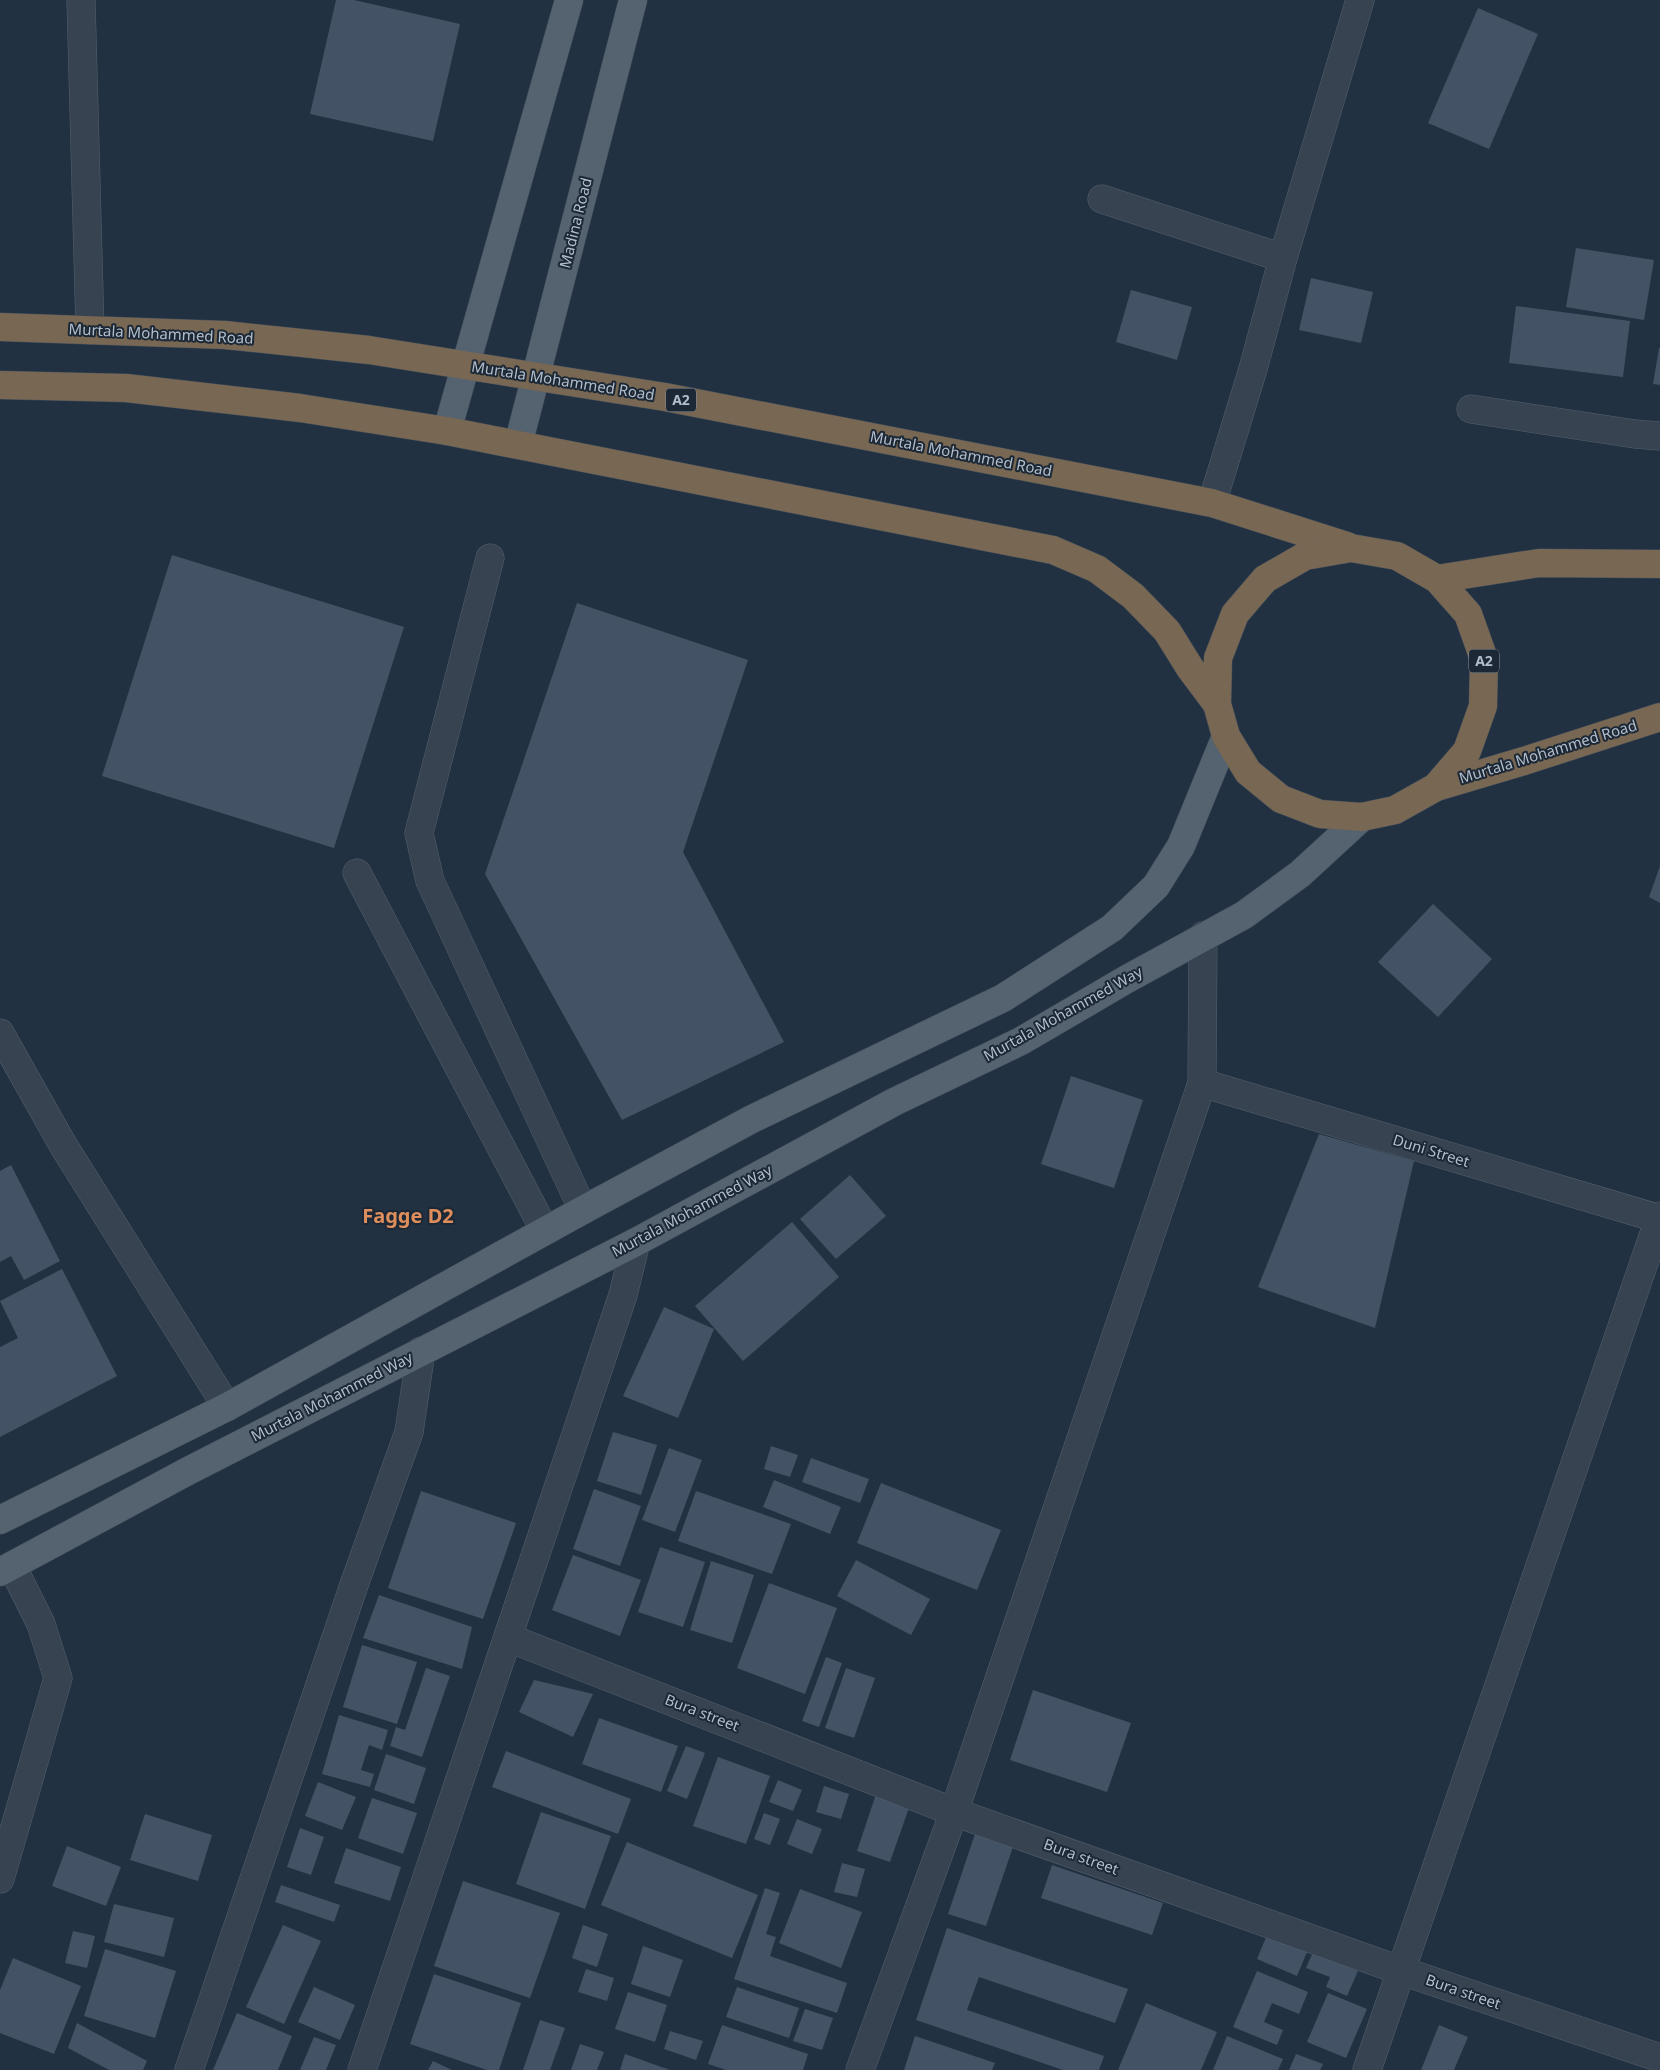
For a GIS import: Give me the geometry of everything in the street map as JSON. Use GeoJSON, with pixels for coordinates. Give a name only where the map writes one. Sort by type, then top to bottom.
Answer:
{"type":"FeatureCollection","features":[{"type":"Feature","properties":{"kind":"highway","name":"Murtala Mohammed Road"},"geometry":{"type":"LineString","coordinates":[[0,327],[225,335],[369,350],[665,397],[1212,503],[1351,548]]}},
{"type":"Feature","properties":{"kind":"highway","name":"A2"},"geometry":{"type":"LineString","coordinates":[[0,385],[126,388],[300,408],[447,431],[1053,550],[1097,569],[1133,596],[1167,631],[1190,668],[1217,704]]}},
{"type":"Feature","properties":{"kind":"highway","name":"A2"},"geometry":{"type":"LineString","coordinates":[[1351,548],[1397,556],[1438,579],[1468,614],[1484,659],[1483,706],[1467,750],[1436,786],[1395,810],[1362,817],[1320,814],[1281,799],[1248,772],[1226,736],[1217,704],[1218,658],[1235,614],[1264,579],[1305,556],[1351,548]]}},
{"type":"Feature","properties":{"kind":"highway"},"geometry":{"type":"LineString","coordinates":[[1438,579],[1539,563],[1660,564]]}},
{"type":"Feature","properties":{"kind":"highway","name":"Murtala Mohammed Road"},"geometry":{"type":"LineString","coordinates":[[1436,786],[1524,761],[1660,716]]}},
{"type":"Feature","properties":{"kind":"main road"},"geometry":{"type":"LineString","coordinates":[[447,431],[569,0]]}},
{"type":"Feature","properties":{"kind":"main road","name":"Madina Road"},"geometry":{"type":"LineString","coordinates":[[518,445],[633,0]]}},
{"type":"Feature","properties":{"kind":"main road"},"geometry":{"type":"LineString","coordinates":[[0,1520],[227,1407],[752,1119],[1003,998],[1112,928],[1156,886],[1181,846],[1226,736]]}},
{"type":"Feature","properties":{"kind":"main road","name":"Murtala Mohammed Way"},"geometry":{"type":"LineString","coordinates":[[6,1569],[188,1471],[636,1242],[894,1102],[1021,1041],[1203,936],[1244,915],[1300,874],[1362,817]]}},
{"type":"Feature","properties":{"kind":"street"},"geometry":{"type":"LineString","coordinates":[[81,0],[90,330]]}},
{"type":"Feature","properties":{"kind":"street"},"geometry":{"type":"LineString","coordinates":[[1212,503],[1253,369],[1283,258],[1360,0]]}},
{"type":"Feature","properties":{"kind":"street"},"geometry":{"type":"LineString","coordinates":[[1102,199],[1283,258]]}},
{"type":"Feature","properties":{"kind":"street"},"geometry":{"type":"LineString","coordinates":[[1471,409],[1635,434],[1660,436]]}},
{"type":"Feature","properties":{"kind":"street"},"geometry":{"type":"LineString","coordinates":[[490,558],[418,833],[430,881],[583,1210]]}},
{"type":"Feature","properties":{"kind":"street"},"geometry":{"type":"LineString","coordinates":[[357,873],[545,1231]]}},
{"type":"Feature","properties":{"kind":"street"},"geometry":{"type":"LineString","coordinates":[[860,2070],[954,1812],[1202,1083],[1203,936]]}},
{"type":"Feature","properties":{"kind":"street"},"geometry":{"type":"LineString","coordinates":[[0,1033],[63,1145],[227,1407]]}},
{"type":"Feature","properties":{"kind":"street","name":"Duni Street"},"geometry":{"type":"LineString","coordinates":[[1202,1083],[1660,1218]]}},
{"type":"Feature","properties":{"kind":"street"},"geometry":{"type":"LineString","coordinates":[[1367,2070],[1660,1218]]}},
{"type":"Feature","properties":{"kind":"street"},"geometry":{"type":"LineString","coordinates":[[362,2070],[623,1295],[636,1242]]}},
{"type":"Feature","properties":{"kind":"street"},"geometry":{"type":"LineString","coordinates":[[189,2070],[352,1592],[409,1432],[421,1351]]}},
{"type":"Feature","properties":{"kind":"street"},"geometry":{"type":"LineString","coordinates":[[0,1879],[58,1678],[41,1624],[6,1569]]}},
{"type":"Feature","properties":{"kind":"street","name":"Bura street"},"geometry":{"type":"LineString","coordinates":[[509,1638],[954,1812],[1402,1972],[1660,2058]]}},
{"type":"Feature","properties":{"kind":"building"},"geometry":{"type":"Polygon","coordinates":[[[336,0],[354,0],[460,24],[433,141],[310,114],[336,0]]]}},
{"type":"Feature","properties":{"kind":"building"},"geometry":{"type":"Polygon","coordinates":[[[1478,8],[1538,34],[1489,149],[1428,123],[1478,8]]]}},
{"type":"Feature","properties":{"kind":"building"},"geometry":{"type":"Polygon","coordinates":[[[1576,248],[1654,260],[1644,320],[1566,307],[1576,248]]]}},
{"type":"Feature","properties":{"kind":"building"},"geometry":{"type":"Polygon","coordinates":[[[1311,278],[1373,292],[1361,343],[1299,330],[1311,278]]]}},
{"type":"Feature","properties":{"kind":"building"},"geometry":{"type":"Polygon","coordinates":[[[1131,290],[1192,307],[1177,360],[1116,342],[1131,290]]]}},
{"type":"Feature","properties":{"kind":"building"},"geometry":{"type":"Polygon","coordinates":[[[1516,306],[1630,321],[1623,377],[1509,363],[1516,306]]]}},
{"type":"Feature","properties":{"kind":"building"},"geometry":{"type":"Polygon","coordinates":[[[1660,348],[1660,385],[1653,384],[1660,348]]]}},
{"type":"Feature","properties":{"kind":"building"},"geometry":{"type":"Polygon","coordinates":[[[172,555],[404,627],[334,848],[102,776],[172,555]]]}},
{"type":"Feature","properties":{"kind":"building"},"geometry":{"type":"Polygon","coordinates":[[[577,603],[748,660],[683,852],[784,1042],[622,1120],[485,874],[577,603]]]}},
{"type":"Feature","properties":{"kind":"building"},"geometry":{"type":"Polygon","coordinates":[[[1660,866],[1660,903],[1649,897],[1660,866]]]}},
{"type":"Feature","properties":{"kind":"building"},"geometry":{"type":"Polygon","coordinates":[[[1433,904],[1492,959],[1438,1017],[1378,962],[1433,904]]]}},
{"type":"Feature","properties":{"kind":"building"},"geometry":{"type":"Polygon","coordinates":[[[1071,1076],[1143,1100],[1114,1188],[1041,1164],[1071,1076]]]}},
{"type":"Feature","properties":{"kind":"building"},"geometry":{"type":"Polygon","coordinates":[[[1319,1134],[1414,1161],[1375,1328],[1258,1287],[1319,1134]]]}},
{"type":"Feature","properties":{"kind":"building"},"geometry":{"type":"Polygon","coordinates":[[[11,1165],[60,1261],[24,1280],[11,1256],[0,1262],[0,1171],[11,1165]]]}},
{"type":"Feature","properties":{"kind":"building"},"geometry":{"type":"Polygon","coordinates":[[[850,1175],[886,1216],[836,1259],[800,1219],[850,1175]]]}},
{"type":"Feature","properties":{"kind":"building"},"geometry":{"type":"Polygon","coordinates":[[[792,1222],[839,1277],[743,1361],[695,1306],[792,1222]]]}},
{"type":"Feature","properties":{"kind":"building"},"geometry":{"type":"Polygon","coordinates":[[[62,1269],[117,1376],[0,1437],[0,1347],[18,1338],[0,1301],[62,1269]]]}},
{"type":"Feature","properties":{"kind":"building"},"geometry":{"type":"Polygon","coordinates":[[[664,1307],[714,1329],[678,1418],[623,1396],[664,1307]]]}},
{"type":"Feature","properties":{"kind":"building"},"geometry":{"type":"Polygon","coordinates":[[[613,1432],[657,1445],[641,1495],[597,1481],[613,1432]]]}},
{"type":"Feature","properties":{"kind":"building"},"geometry":{"type":"Polygon","coordinates":[[[771,1446],[798,1455],[790,1477],[764,1469],[771,1446]]]}},
{"type":"Feature","properties":{"kind":"building"},"geometry":{"type":"Polygon","coordinates":[[[669,1448],[702,1460],[675,1532],[642,1520],[669,1448]]]}},
{"type":"Feature","properties":{"kind":"building"},"geometry":{"type":"Polygon","coordinates":[[[811,1458],[869,1479],[860,1503],[802,1482],[811,1458]]]}},
{"type":"Feature","properties":{"kind":"building"},"geometry":{"type":"Polygon","coordinates":[[[774,1480],[841,1507],[830,1534],[763,1507],[774,1480]]]}},
{"type":"Feature","properties":{"kind":"building"},"geometry":{"type":"Polygon","coordinates":[[[881,1483],[1001,1530],[977,1590],[857,1543],[881,1483]]]}},
{"type":"Feature","properties":{"kind":"building"},"geometry":{"type":"Polygon","coordinates":[[[594,1489],[641,1506],[620,1566],[573,1549],[594,1489]]]}},
{"type":"Feature","properties":{"kind":"building"},"geometry":{"type":"Polygon","coordinates":[[[421,1491],[516,1523],[483,1619],[388,1588],[421,1491]]]}},
{"type":"Feature","properties":{"kind":"building"},"geometry":{"type":"Polygon","coordinates":[[[696,1491],[791,1524],[772,1574],[678,1541],[696,1491]]]}},
{"type":"Feature","properties":{"kind":"building"},"geometry":{"type":"Polygon","coordinates":[[[660,1547],[705,1562],[683,1627],[638,1612],[660,1547]]]}},
{"type":"Feature","properties":{"kind":"building"},"geometry":{"type":"Polygon","coordinates":[[[573,1555],[641,1580],[620,1636],[552,1610],[573,1555]]]}},
{"type":"Feature","properties":{"kind":"building"},"geometry":{"type":"Polygon","coordinates":[[[856,1560],[930,1599],[911,1635],[837,1596],[856,1560]]]}},
{"type":"Feature","properties":{"kind":"building"},"geometry":{"type":"Polygon","coordinates":[[[711,1561],[754,1575],[732,1643],[690,1630],[711,1561]]]}},
{"type":"Feature","properties":{"kind":"building"},"geometry":{"type":"Polygon","coordinates":[[[769,1583],[837,1608],[805,1694],[737,1668],[769,1583]]]}},
{"type":"Feature","properties":{"kind":"building"},"geometry":{"type":"Polygon","coordinates":[[[379,1595],[472,1627],[462,1669],[363,1638],[379,1595]]]}},
{"type":"Feature","properties":{"kind":"building"},"geometry":{"type":"Polygon","coordinates":[[[362,1645],[417,1662],[397,1724],[343,1707],[362,1645]]]}},
{"type":"Feature","properties":{"kind":"building"},"geometry":{"type":"Polygon","coordinates":[[[826,1657],[842,1663],[819,1727],[802,1721],[826,1657]]]}},
{"type":"Feature","properties":{"kind":"building"},"geometry":{"type":"Polygon","coordinates":[[[426,1668],[450,1676],[422,1757],[390,1746],[396,1727],[405,1730],[426,1668]]]}},
{"type":"Feature","properties":{"kind":"building"},"geometry":{"type":"Polygon","coordinates":[[[846,1668],[875,1678],[854,1738],[825,1728],[846,1668]]]}},
{"type":"Feature","properties":{"kind":"building"},"geometry":{"type":"Polygon","coordinates":[[[534,1680],[593,1694],[573,1737],[519,1712],[534,1680]]]}},
{"type":"Feature","properties":{"kind":"building"},"geometry":{"type":"Polygon","coordinates":[[[1033,1690],[1131,1723],[1107,1792],[1010,1760],[1033,1690]]]}},
{"type":"Feature","properties":{"kind":"building"},"geometry":{"type":"Polygon","coordinates":[[[339,1715],[388,1730],[382,1750],[369,1745],[361,1770],[374,1774],[370,1787],[322,1774],[339,1715]]]}},
{"type":"Feature","properties":{"kind":"building"},"geometry":{"type":"Polygon","coordinates":[[[599,1718],[678,1746],[661,1792],[582,1764],[599,1718]]]}},
{"type":"Feature","properties":{"kind":"building"},"geometry":{"type":"Polygon","coordinates":[[[686,1746],[705,1753],[687,1799],[667,1791],[686,1746]]]}},
{"type":"Feature","properties":{"kind":"building"},"geometry":{"type":"Polygon","coordinates":[[[506,1751],[631,1799],[618,1834],[492,1787],[506,1751]]]}},
{"type":"Feature","properties":{"kind":"building"},"geometry":{"type":"Polygon","coordinates":[[[386,1754],[426,1768],[414,1804],[374,1790],[386,1754]]]}},
{"type":"Feature","properties":{"kind":"building"},"geometry":{"type":"Polygon","coordinates":[[[718,1757],[770,1776],[746,1844],[693,1826],[718,1757]]]}},
{"type":"Feature","properties":{"kind":"building"},"geometry":{"type":"Polygon","coordinates":[[[778,1780],[802,1790],[793,1811],[769,1802],[778,1780]]]}},
{"type":"Feature","properties":{"kind":"building"},"geometry":{"type":"Polygon","coordinates":[[[318,1782],[356,1797],[342,1830],[305,1816],[318,1782]]]}},
{"type":"Feature","properties":{"kind":"building"},"geometry":{"type":"Polygon","coordinates":[[[824,1786],[849,1794],[841,1819],[816,1812],[824,1786]]]}},
{"type":"Feature","properties":{"kind":"building"},"geometry":{"type":"Polygon","coordinates":[[[877,1791],[911,1802],[890,1862],[857,1851],[877,1791]]]}},
{"type":"Feature","properties":{"kind":"building"},"geometry":{"type":"Polygon","coordinates":[[[372,1798],[417,1813],[403,1854],[358,1838],[372,1798]]]}},
{"type":"Feature","properties":{"kind":"building"},"geometry":{"type":"Polygon","coordinates":[[[541,1812],[611,1836],[585,1909],[516,1884],[541,1812]]]}},
{"type":"Feature","properties":{"kind":"building"},"geometry":{"type":"Polygon","coordinates":[[[764,1813],[780,1819],[770,1845],[754,1839],[764,1813]]]}},
{"type":"Feature","properties":{"kind":"building"},"geometry":{"type":"Polygon","coordinates":[[[145,1814],[212,1835],[198,1881],[130,1860],[145,1814]]]}},
{"type":"Feature","properties":{"kind":"building"},"geometry":{"type":"Polygon","coordinates":[[[797,1819],[822,1829],[812,1854],[787,1844],[797,1819]]]}},
{"type":"Feature","properties":{"kind":"building"},"geometry":{"type":"Polygon","coordinates":[[[300,1828],[324,1837],[311,1875],[287,1867],[300,1828]]]}},
{"type":"Feature","properties":{"kind":"building"},"geometry":{"type":"Polygon","coordinates":[[[976,1831],[1014,1844],[986,1926],[948,1914],[976,1831]]]}},
{"type":"Feature","properties":{"kind":"building"},"geometry":{"type":"Polygon","coordinates":[[[627,1842],[758,1895],[732,1958],[601,1905],[627,1842]]]}},
{"type":"Feature","properties":{"kind":"building"},"geometry":{"type":"Polygon","coordinates":[[[67,1846],[121,1867],[106,1906],[52,1886],[67,1846]]]}},
{"type":"Feature","properties":{"kind":"building"},"geometry":{"type":"Polygon","coordinates":[[[346,1848],[401,1867],[390,1901],[334,1883],[346,1848]]]}},
{"type":"Feature","properties":{"kind":"building"},"geometry":{"type":"Polygon","coordinates":[[[842,1863],[865,1869],[857,1897],[834,1892],[842,1863]]]}},
{"type":"Feature","properties":{"kind":"building"},"geometry":{"type":"Polygon","coordinates":[[[1052,1865],[1163,1903],[1152,1935],[1041,1898],[1052,1865]]]}},
{"type":"Feature","properties":{"kind":"building"},"geometry":{"type":"Polygon","coordinates":[[[463,1881],[560,1913],[530,1998],[434,1966],[463,1881]]]}},
{"type":"Feature","properties":{"kind":"building"},"geometry":{"type":"Polygon","coordinates":[[[281,1885],[340,1905],[334,1922],[275,1902],[281,1885]]]}},
{"type":"Feature","properties":{"kind":"building"},"geometry":{"type":"Polygon","coordinates":[[[765,1888],[780,1893],[766,1934],[776,1937],[770,1956],[847,1983],[837,2013],[734,1979],[765,1888]]]}},
{"type":"Feature","properties":{"kind":"building"},"geometry":{"type":"Polygon","coordinates":[[[800,1889],[862,1912],[841,1968],[779,1943],[800,1889]]]}},
{"type":"Feature","properties":{"kind":"building"},"geometry":{"type":"Polygon","coordinates":[[[114,1904],[174,1918],[164,1957],[104,1942],[114,1904]]]}},
{"type":"Feature","properties":{"kind":"building"},"geometry":{"type":"Polygon","coordinates":[[[283,1925],[321,1941],[284,2024],[246,2007],[283,1925]]]}},
{"type":"Feature","properties":{"kind":"building"},"geometry":{"type":"Polygon","coordinates":[[[583,1925],[608,1934],[597,1967],[572,1958],[583,1925]]]}},
{"type":"Feature","properties":{"kind":"building"},"geometry":{"type":"Polygon","coordinates":[[[947,1928],[1128,1989],[1115,2023],[979,1977],[967,2010],[1104,2056],[1099,2070],[1063,2070],[916,2020],[947,1928]]]}},
{"type":"Feature","properties":{"kind":"building"},"geometry":{"type":"Polygon","coordinates":[[[73,1931],[95,1936],[87,1968],[65,1963],[73,1931]]]}},
{"type":"Feature","properties":{"kind":"building"},"geometry":{"type":"Polygon","coordinates":[[[1267,1935],[1307,1952],[1297,1976],[1257,1959],[1267,1935]]]}},
{"type":"Feature","properties":{"kind":"building"},"geometry":{"type":"Polygon","coordinates":[[[643,1946],[683,1960],[670,1997],[631,1984],[643,1946]]]}},
{"type":"Feature","properties":{"kind":"building"},"geometry":{"type":"Polygon","coordinates":[[[105,1949],[176,1971],[155,2038],[84,2016],[105,1949]]]}},
{"type":"Feature","properties":{"kind":"building"},"geometry":{"type":"Polygon","coordinates":[[[1313,1952],[1358,1971],[1347,1996],[1326,1987],[1330,1977],[1306,1968],[1313,1952]]]}},
{"type":"Feature","properties":{"kind":"building"},"geometry":{"type":"Polygon","coordinates":[[[13,1958],[81,1986],[54,2054],[0,2033],[0,1990],[13,1958]]]}},
{"type":"Feature","properties":{"kind":"building"},"geometry":{"type":"Polygon","coordinates":[[[586,1969],[614,1978],[607,2001],[578,1992],[586,1969]]]}},
{"type":"Feature","properties":{"kind":"building"},"geometry":{"type":"Polygon","coordinates":[[[1257,1971],[1308,1992],[1299,2014],[1272,2003],[1264,2022],[1283,2030],[1277,2045],[1233,2027],[1257,1971]]]}},
{"type":"Feature","properties":{"kind":"building"},"geometry":{"type":"Polygon","coordinates":[[[434,1974],[521,2003],[499,2070],[487,2070],[410,2044],[434,1974]]]}},
{"type":"Feature","properties":{"kind":"building"},"geometry":{"type":"Polygon","coordinates":[[[314,1987],[355,2005],[340,2040],[298,2022],[314,1987]]]}},
{"type":"Feature","properties":{"kind":"building"},"geometry":{"type":"Polygon","coordinates":[[[737,1987],[799,2008],[789,2038],[726,2017],[737,1987]]]}},
{"type":"Feature","properties":{"kind":"building"},"geometry":{"type":"Polygon","coordinates":[[[628,1992],[667,2005],[655,2042],[615,2029],[628,1992]]]}},
{"type":"Feature","properties":{"kind":"building"},"geometry":{"type":"Polygon","coordinates":[[[1328,1993],[1367,2009],[1346,2058],[1307,2042],[1328,1993]]]}},
{"type":"Feature","properties":{"kind":"building"},"geometry":{"type":"Polygon","coordinates":[[[1146,2003],[1217,2032],[1201,2070],[1118,2070],[1146,2003]]]}},
{"type":"Feature","properties":{"kind":"building"},"geometry":{"type":"Polygon","coordinates":[[[805,2009],[833,2018],[822,2050],[793,2041],[805,2009]]]}},
{"type":"Feature","properties":{"kind":"building"},"geometry":{"type":"Polygon","coordinates":[[[237,2013],[292,2036],[278,2070],[213,2070],[237,2013]]]}},
{"type":"Feature","properties":{"kind":"building"},"geometry":{"type":"Polygon","coordinates":[[[540,2020],[565,2028],[550,2070],[523,2070],[540,2020]]]}},
{"type":"Feature","properties":{"kind":"building"},"geometry":{"type":"Polygon","coordinates":[[[77,2023],[147,2061],[143,2070],[109,2070],[68,2048],[77,2023]]]}},
{"type":"Feature","properties":{"kind":"building"},"geometry":{"type":"Polygon","coordinates":[[[722,2025],[808,2054],[803,2070],[726,2070],[708,2064],[722,2025]]]}},
{"type":"Feature","properties":{"kind":"building"},"geometry":{"type":"Polygon","coordinates":[[[1439,2025],[1468,2037],[1454,2070],[1421,2070],[1439,2025]]]}},
{"type":"Feature","properties":{"kind":"building"},"geometry":{"type":"Polygon","coordinates":[[[670,2031],[703,2041],[696,2060],[664,2049],[670,2031]]]}},
{"type":"Feature","properties":{"kind":"building"},"geometry":{"type":"Polygon","coordinates":[[[915,2036],[995,2063],[992,2070],[904,2070],[915,2036]]]}},
{"type":"Feature","properties":{"kind":"building"},"geometry":{"type":"Polygon","coordinates":[[[1227,2036],[1283,2059],[1278,2070],[1213,2070],[1227,2036]]]}},
{"type":"Feature","properties":{"kind":"building"},"geometry":{"type":"Polygon","coordinates":[[[314,2037],[336,2045],[326,2070],[300,2070],[314,2037]]]}},
{"type":"Feature","properties":{"kind":"building"},"geometry":{"type":"Polygon","coordinates":[[[580,2044],[604,2052],[597,2070],[571,2070],[580,2044]]]}},
{"type":"Feature","properties":{"kind":"building"},"geometry":{"type":"Polygon","coordinates":[[[625,2054],[670,2070],[620,2070],[625,2054]]]}},
{"type":"Feature","properties":{"kind":"building"},"geometry":{"type":"Polygon","coordinates":[[[1296,2054],[1323,2064],[1320,2070],[1289,2070],[1296,2054]]]}},
{"type":"Feature","properties":{"kind":"building"},"geometry":{"type":"Polygon","coordinates":[[[433,2061],[452,2070],[428,2070],[433,2061]]]}},
{"type":"Feature","properties":{"kind":"district","name":"Fagge D2"},"geometry":{"type":"Point","coordinates":[408,1216]}}]}
